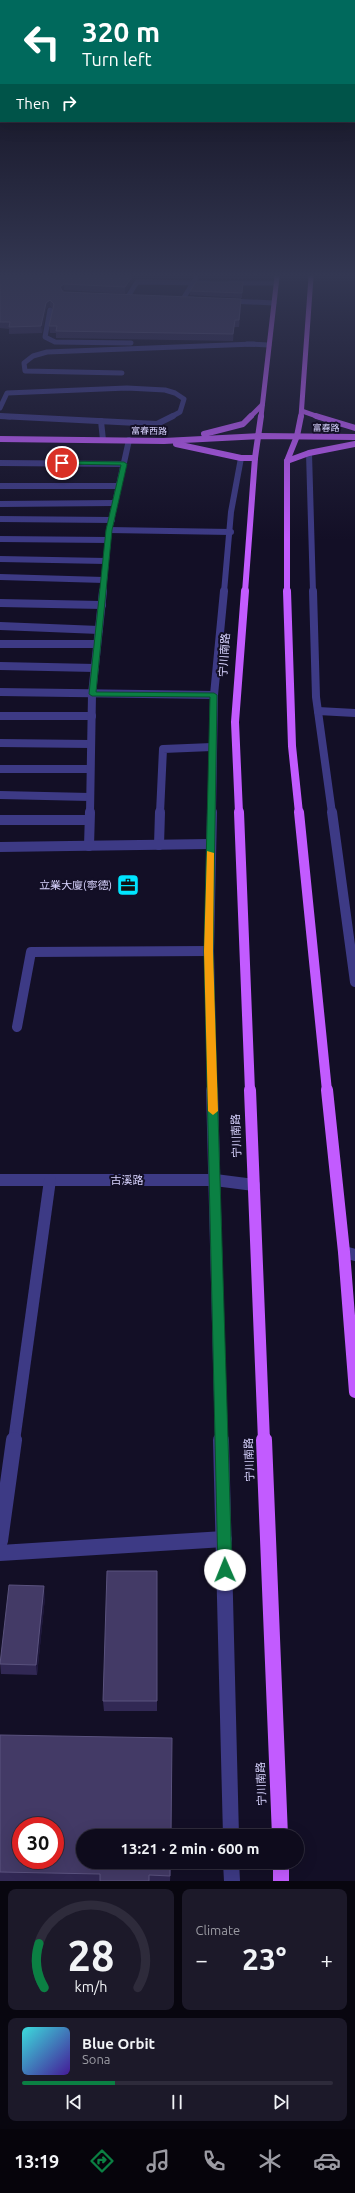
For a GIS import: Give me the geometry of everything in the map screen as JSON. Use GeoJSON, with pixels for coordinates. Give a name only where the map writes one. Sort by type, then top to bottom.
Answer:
{"type":"FeatureCollection","features":[{"type":"Feature","properties":{"kind":"main road","name":"宁川南路"},"geometry":{"type":"LineString","coordinates":[[267,365],[259,436],[255,458],[235,722],[280,1829]]}},
{"type":"Feature","properties":{"kind":"main road"},"geometry":{"type":"LineString","coordinates":[[305,365],[302,411],[297,436],[287,461],[286,546],[292,746],[349,1254],[355,1392]]}},
{"type":"Feature","properties":{"kind":"main road"},"geometry":{"type":"LineString","coordinates":[[164,441],[218,431],[243,424],[262,405]]}},
{"type":"Feature","properties":{"kind":"main road"},"geometry":{"type":"LineString","coordinates":[[302,411],[355,428]]}},
{"type":"Feature","properties":{"kind":"main road","name":"富春西路"},"geometry":{"type":"LineString","coordinates":[[0,439],[164,441],[259,436],[297,436]]}},
{"type":"Feature","properties":{"kind":"main road","name":"富春路"},"geometry":{"type":"LineString","coordinates":[[297,436],[355,437]]}},
{"type":"Feature","properties":{"kind":"main road"},"geometry":{"type":"LineString","coordinates":[[164,441],[241,458],[255,458]]}},
{"type":"Feature","properties":{"kind":"main road"},"geometry":{"type":"LineString","coordinates":[[287,461],[308,453],[355,444]]}},
{"type":"Feature","properties":{"kind":"main road"},"geometry":{"type":"LineString","coordinates":[[281,1869],[281,1881]]}},
{"type":"Feature","properties":{"kind":"street"},"geometry":{"type":"LineString","coordinates":[[24,365],[25,371],[122,373]]}},
{"type":"Feature","properties":{"kind":"street"},"geometry":{"type":"LineString","coordinates":[[0,408],[7,393],[127,388],[165,390],[176,393],[184,399],[180,412],[157,424],[0,416]]}},
{"type":"Feature","properties":{"kind":"street"},"geometry":{"type":"LineString","coordinates":[[101,421],[103,440]]}},
{"type":"Feature","properties":{"kind":"street"},"geometry":{"type":"LineString","coordinates":[[89,846],[92,694],[109,530],[129,440]]}},
{"type":"Feature","properties":{"kind":"street"},"geometry":{"type":"LineString","coordinates":[[308,453],[318,711],[352,943],[355,982]]}},
{"type":"Feature","properties":{"kind":"street"},"geometry":{"type":"LineString","coordinates":[[231,1829],[209,951],[214,695],[231,532],[231,512],[241,458]]}},
{"type":"Feature","properties":{"kind":"street"},"geometry":{"type":"LineString","coordinates":[[0,463],[124,464]]}},
{"type":"Feature","properties":{"kind":"street"},"geometry":{"type":"LineString","coordinates":[[0,486],[119,486]]}},
{"type":"Feature","properties":{"kind":"street"},"geometry":{"type":"LineString","coordinates":[[0,504],[115,503]]}},
{"type":"Feature","properties":{"kind":"street"},"geometry":{"type":"LineString","coordinates":[[0,519],[112,520]]}},
{"type":"Feature","properties":{"kind":"street"},"geometry":{"type":"LineString","coordinates":[[109,530],[231,532]]}},
{"type":"Feature","properties":{"kind":"street"},"geometry":{"type":"LineString","coordinates":[[0,539],[108,540]]}},
{"type":"Feature","properties":{"kind":"street"},"geometry":{"type":"LineString","coordinates":[[0,559],[106,561]]}},
{"type":"Feature","properties":{"kind":"street"},"geometry":{"type":"LineString","coordinates":[[0,577],[104,580]]}},
{"type":"Feature","properties":{"kind":"street"},"geometry":{"type":"LineString","coordinates":[[0,602],[102,605]]}},
{"type":"Feature","properties":{"kind":"street"},"geometry":{"type":"LineString","coordinates":[[0,626],[99,630]]}},
{"type":"Feature","properties":{"kind":"street"},"geometry":{"type":"LineString","coordinates":[[0,644],[98,644]]}},
{"type":"Feature","properties":{"kind":"street"},"geometry":{"type":"LineString","coordinates":[[0,666],[95,668]]}},
{"type":"Feature","properties":{"kind":"street"},"geometry":{"type":"LineString","coordinates":[[0,692],[214,695]]}},
{"type":"Feature","properties":{"kind":"street"},"geometry":{"type":"LineString","coordinates":[[318,711],[355,713]]}},
{"type":"Feature","properties":{"kind":"street"},"geometry":{"type":"LineString","coordinates":[[0,716],[92,716]]}},
{"type":"Feature","properties":{"kind":"street"},"geometry":{"type":"LineString","coordinates":[[0,743],[91,744]]}},
{"type":"Feature","properties":{"kind":"street"},"geometry":{"type":"LineString","coordinates":[[159,845],[163,749],[212,747]]}},
{"type":"Feature","properties":{"kind":"street"},"geometry":{"type":"LineString","coordinates":[[0,769],[90,769]]}},
{"type":"Feature","properties":{"kind":"street"},"geometry":{"type":"LineString","coordinates":[[0,795],[90,797]]}},
{"type":"Feature","properties":{"kind":"street"},"geometry":{"type":"LineString","coordinates":[[0,820],[89,820]]}},
{"type":"Feature","properties":{"kind":"street"},"geometry":{"type":"LineString","coordinates":[[0,847],[210,844]]}},
{"type":"Feature","properties":{"kind":"street"},"geometry":{"type":"LineString","coordinates":[[17,1027],[32,952],[209,951]]}},
{"type":"Feature","properties":{"kind":"street","name":"古溪路"},"geometry":{"type":"LineString","coordinates":[[0,1180],[215,1180],[254,1185]]}},
{"type":"Feature","properties":{"kind":"street"},"geometry":{"type":"LineString","coordinates":[[0,1541],[50,1180]]}},
{"type":"Feature","properties":{"kind":"street"},"geometry":{"type":"LineString","coordinates":[[0,1553],[224,1539]]}},
{"type":"Feature","properties":{"kind":"street"},"geometry":{"type":"LineString","coordinates":[[231,1869],[232,1881]]}},
{"type":"Feature","properties":{"kind":"building"},"geometry":{"type":"Polygon","coordinates":[[[107,1571],[157,1571],[157,1701],[103,1701],[107,1571]]]}},
{"type":"Feature","properties":{"kind":"building"},"geometry":{"type":"Polygon","coordinates":[[[9,1585],[44,1586],[36,1665],[0,1664],[9,1585]]]}},
{"type":"Feature","properties":{"kind":"building"},"geometry":{"type":"Polygon","coordinates":[[[0,1735],[172,1738],[171,1829],[76,1829],[76,1869],[170,1869],[170,1876],[149,1875],[149,1881],[100,1881],[100,1874],[0,1872],[0,1735]]]}},
{"type":"Feature","properties":{"kind":"slow traffic"},"geometry":{"type":"LineString","coordinates":[[210,853],[209,951],[213,1111]]}},
{"type":"Feature","properties":{"kind":"place","name":"立業大廈(寧德)"},"geometry":{"type":"Point","coordinates":[128,885]}},
{"type":"Feature","properties":{"kind":"route"},"geometry":{"type":"LineString","coordinates":[[62,463],[124,464],[109,530],[92,694],[214,695],[209,951],[225,1570]]}}]}
